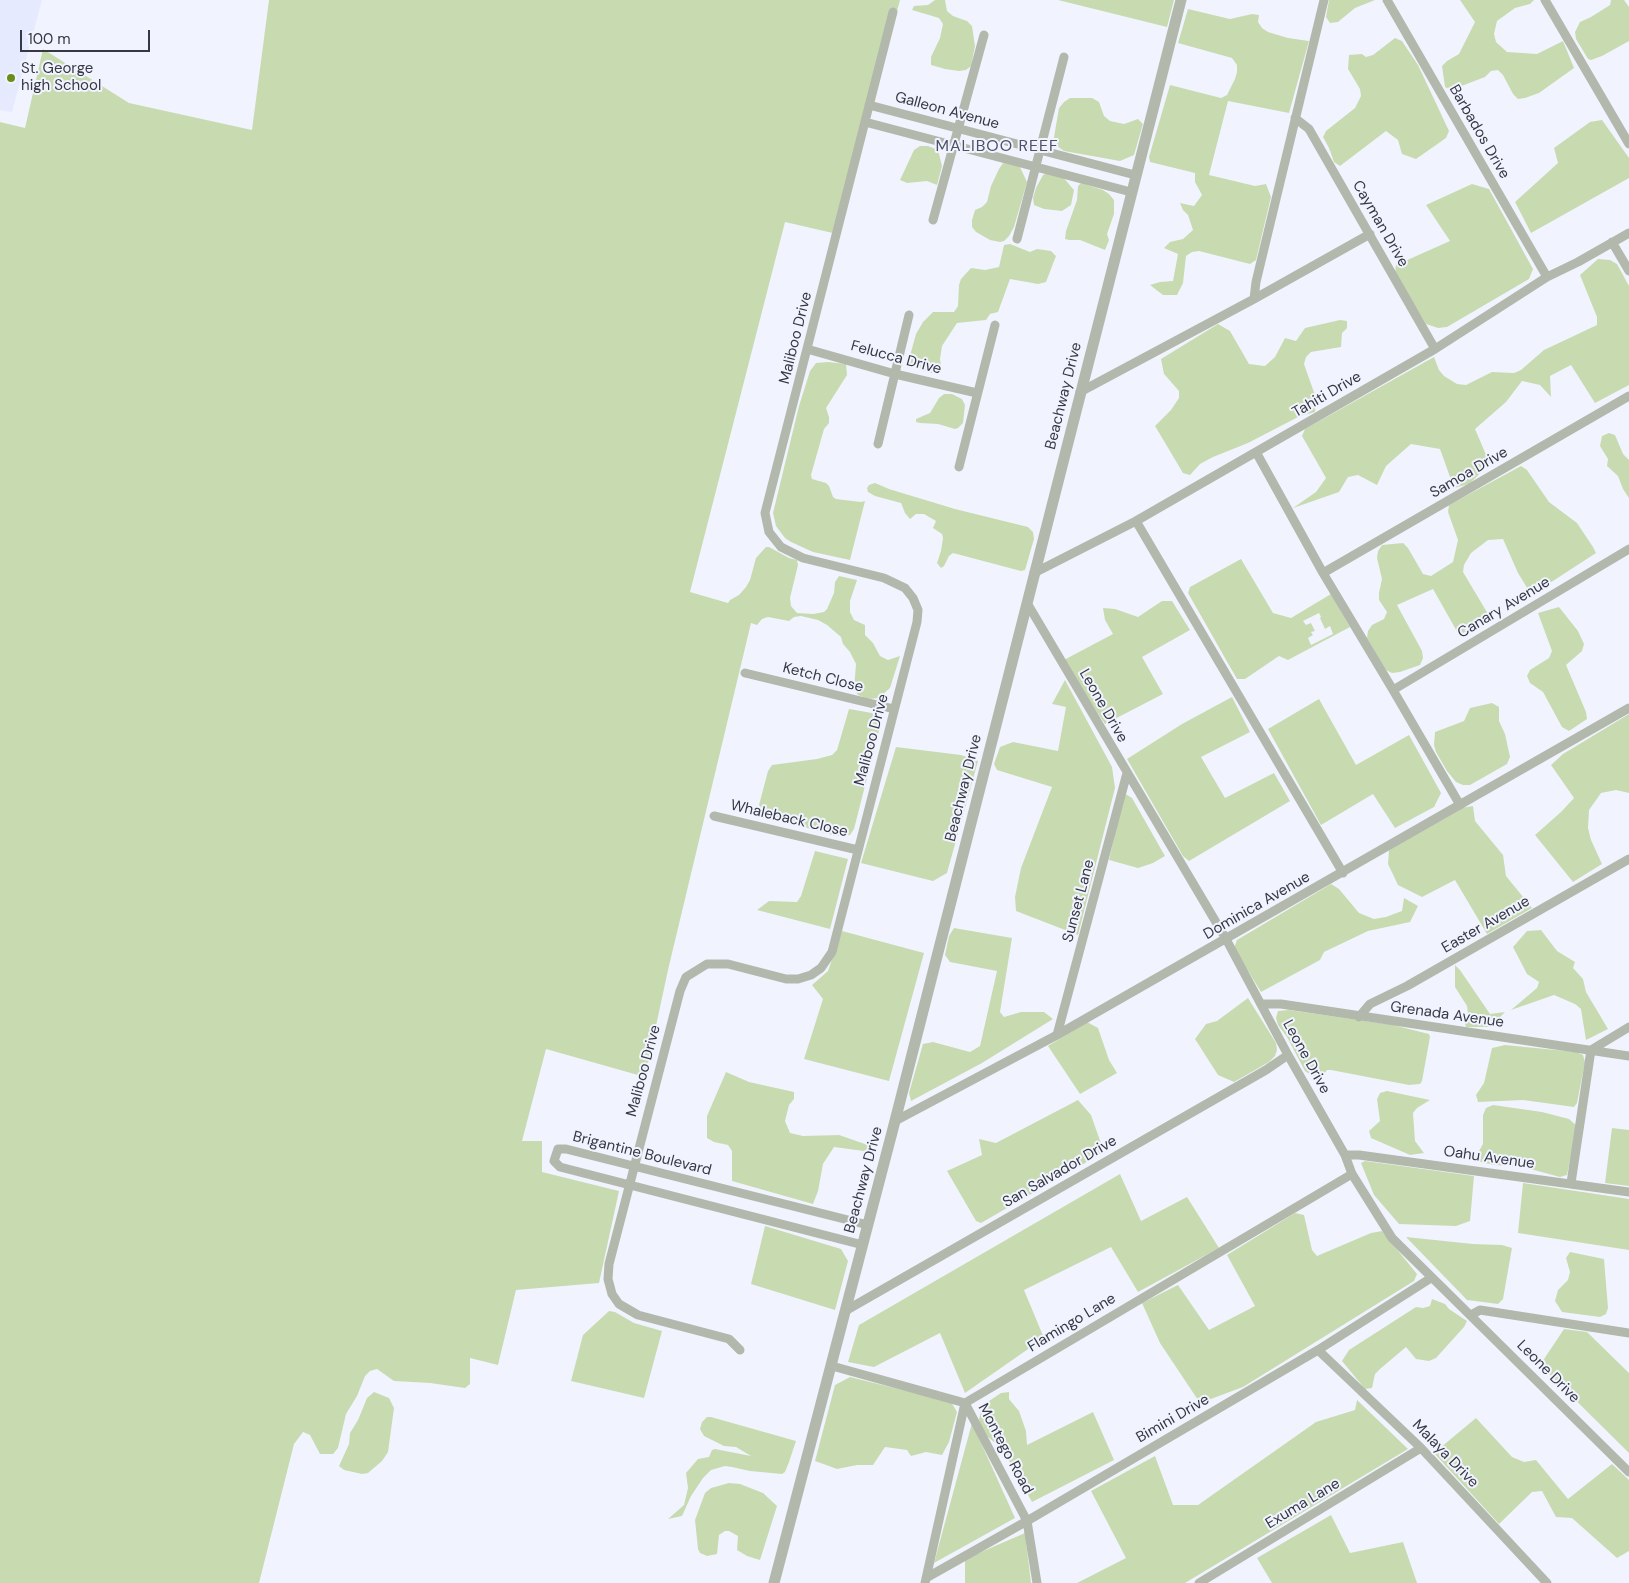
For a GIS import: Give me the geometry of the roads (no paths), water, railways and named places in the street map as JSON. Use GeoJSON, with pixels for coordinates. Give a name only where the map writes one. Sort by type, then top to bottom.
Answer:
{"type":"FeatureCollection","features":[{"type":"Feature","properties":{"kind":"street","name":"Beachway Drive"},"geometry":{"type":"LineString","coordinates":[[774,1583],[895,1121],[1181,0]]}},
{"type":"Feature","properties":{"kind":"street"},"geometry":{"type":"LineString","coordinates":[[1254,299],[1256,282],[1324,0]]}},
{"type":"Feature","properties":{"kind":"street","name":"Barbados Drive"},"geometry":{"type":"LineString","coordinates":[[1387,0],[1547,277]]}},
{"type":"Feature","properties":{"kind":"street"},"geometry":{"type":"LineString","coordinates":[[1545,0],[1629,144]]}},
{"type":"Feature","properties":{"kind":"street","name":"Maliboo Drive"},"geometry":{"type":"LineString","coordinates":[[740,1350],[729,1339],[638,1315],[619,1304],[612,1294],[608,1279],[609,1264],[680,991],[686,977],[707,964],[728,964],[786,979],[798,979],[811,975],[820,968],[832,952],[917,622],[918,610],[913,598],[905,588],[884,578],[803,558],[781,547],[769,532],[765,513],[893,12]]}},
{"type":"Feature","properties":{"kind":"street"},"geometry":{"type":"LineString","coordinates":[[934,220],[984,35]]}},
{"type":"Feature","properties":{"kind":"street"},"geometry":{"type":"LineString","coordinates":[[1017,239],[1064,57]]}},
{"type":"Feature","properties":{"kind":"street","name":"Galleon Avenue"},"geometry":{"type":"LineString","coordinates":[[869,105],[1135,175]]}},
{"type":"Feature","properties":{"kind":"street","name":"Cayman Drive"},"geometry":{"type":"LineString","coordinates":[[1295,118],[1309,129],[1435,349]]}},
{"type":"Feature","properties":{"kind":"street","name":"Galleon Avenue"},"geometry":{"type":"LineString","coordinates":[[864,122],[1131,192]]}},
{"type":"Feature","properties":{"kind":"street","name":"Tahiti Drive"},"geometry":{"type":"LineString","coordinates":[[1034,573],[1136,521],[1435,349],[1547,277],[1629,233]]}},
{"type":"Feature","properties":{"kind":"street"},"geometry":{"type":"LineString","coordinates":[[1080,392],[1254,299],[1370,234]]}},
{"type":"Feature","properties":{"kind":"street"},"geometry":{"type":"LineString","coordinates":[[1612,242],[1629,271]]}},
{"type":"Feature","properties":{"kind":"street"},"geometry":{"type":"LineString","coordinates":[[878,444],[909,315]]}},
{"type":"Feature","properties":{"kind":"street"},"geometry":{"type":"LineString","coordinates":[[959,467],[995,325]]}},
{"type":"Feature","properties":{"kind":"street","name":"Felucca Drive"},"geometry":{"type":"LineString","coordinates":[[807,349],[896,374],[977,393]]}},
{"type":"Feature","properties":{"kind":"street","name":"Samoa Drive"},"geometry":{"type":"LineString","coordinates":[[1323,573],[1629,396]]}},
{"type":"Feature","properties":{"kind":"street"},"geometry":{"type":"LineString","coordinates":[[1256,452],[1323,573],[1394,690],[1460,805]]}},
{"type":"Feature","properties":{"kind":"street"},"geometry":{"type":"LineString","coordinates":[[1136,521],[1343,872]]}},
{"type":"Feature","properties":{"kind":"street","name":"Canary Avenue"},"geometry":{"type":"LineString","coordinates":[[1394,690],[1629,549]]}},
{"type":"Feature","properties":{"kind":"street","name":"Leone Drive"},"geometry":{"type":"LineString","coordinates":[[1027,603],[1226,940],[1345,1155],[1352,1174],[1392,1238],[1629,1472]]}},
{"type":"Feature","properties":{"kind":"street","name":"Ketch Close"},"geometry":{"type":"LineString","coordinates":[[745,673],[894,709]]}},
{"type":"Feature","properties":{"kind":"street","name":"Dominica Avenue"},"geometry":{"type":"LineString","coordinates":[[895,1121],[1057,1035],[1226,940],[1629,708]]}},
{"type":"Feature","properties":{"kind":"street","name":"Sunset Lane"},"geometry":{"type":"LineString","coordinates":[[1057,1035],[1127,773]]}},
{"type":"Feature","properties":{"kind":"street","name":"Whaleback Close"},"geometry":{"type":"LineString","coordinates":[[714,816],[858,850]]}},
{"type":"Feature","properties":{"kind":"street","name":"Easter Avenue"},"geometry":{"type":"LineString","coordinates":[[1359,1016],[1370,1004],[1408,986],[1629,860]]}},
{"type":"Feature","properties":{"kind":"street","name":"Grenada Avenue"},"geometry":{"type":"LineString","coordinates":[[1260,1004],[1280,1004],[1629,1056]]}},
{"type":"Feature","properties":{"kind":"street"},"geometry":{"type":"LineString","coordinates":[[1571,1184],[1591,1050],[1629,1028]]}},
{"type":"Feature","properties":{"kind":"street","name":"San Salvador Drive"},"geometry":{"type":"LineString","coordinates":[[845,1311],[1266,1070],[1288,1055]]}},
{"type":"Feature","properties":{"kind":"street","name":"Brigantine Boulevard"},"geometry":{"type":"LineString","coordinates":[[862,1245],[629,1186],[560,1167],[554,1161],[558,1149],[566,1149],[868,1225]]}},
{"type":"Feature","properties":{"kind":"street","name":"Oahu Avenue"},"geometry":{"type":"LineString","coordinates":[[1345,1155],[1359,1155],[1629,1192]]}},
{"type":"Feature","properties":{"kind":"street","name":"Flamingo Lane"},"geometry":{"type":"LineString","coordinates":[[965,1403],[1352,1174]]}},
{"type":"Feature","properties":{"kind":"street","name":"Bimini Drive"},"geometry":{"type":"LineString","coordinates":[[925,1581],[1318,1350],[1431,1278]]}},
{"type":"Feature","properties":{"kind":"street"},"geometry":{"type":"LineString","coordinates":[[1471,1315],[1480,1310],[1629,1333]]}},
{"type":"Feature","properties":{"kind":"street","name":"Malaya Drive"},"geometry":{"type":"LineString","coordinates":[[1318,1350],[1421,1448],[1547,1583]]}},
{"type":"Feature","properties":{"kind":"street","name":"Montego Road"},"geometry":{"type":"LineString","coordinates":[[832,1366],[965,1403],[1027,1521],[1037,1583]]}},
{"type":"Feature","properties":{"kind":"street"},"geometry":{"type":"LineString","coordinates":[[925,1581],[965,1403]]}},
{"type":"Feature","properties":{"kind":"street","name":"Exuma Lane"},"geometry":{"type":"LineString","coordinates":[[1199,1583],[1421,1448]]}},
{"type":"Feature","properties":{"kind":"place","name":"St. George high School"},"geometry":{"type":"Point","coordinates":[11,78]}},
{"type":"Feature","properties":{"kind":"district","name":"MALIBOO REEF"},"geometry":{"type":"Point","coordinates":[997,147]}}]}
